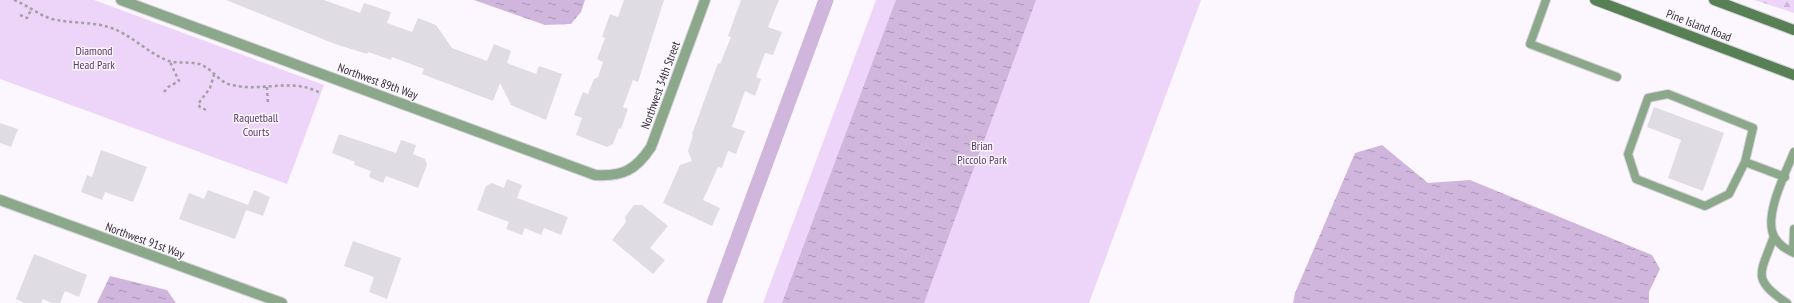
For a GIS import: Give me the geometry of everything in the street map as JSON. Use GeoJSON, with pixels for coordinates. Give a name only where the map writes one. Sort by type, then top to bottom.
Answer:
{"type":"FeatureCollection","features":[{"type":"Feature","properties":{"kind":"main road","name":"Pine Island Road"},"geometry":{"type":"LineString","coordinates":[[1595,0],[1794,75]]}},
{"type":"Feature","properties":{"kind":"main road"},"geometry":{"type":"LineString","coordinates":[[1714,0],[1794,30]]}},
{"type":"Feature","properties":{"kind":"street","name":"Northwest 89th Way"},"geometry":{"type":"LineString","coordinates":[[121,0],[595,175],[614,175],[628,171]]}},
{"type":"Feature","properties":{"kind":"street","name":"Northwest 34th Street"},"geometry":{"type":"LineString","coordinates":[[628,171],[644,158],[651,147],[705,0]]}},
{"type":"Feature","properties":{"kind":"street","name":"Northwest 91st Way"},"geometry":{"type":"LineString","coordinates":[[0,200],[282,303]]}},
{"type":"Feature","properties":{"kind":"lane"},"geometry":{"type":"LineString","coordinates":[[1546,0],[1530,44],[1617,77]]}},
{"type":"Feature","properties":{"kind":"lane"},"geometry":{"type":"LineString","coordinates":[[1668,94],[1753,128],[1745,162],[1729,194],[1705,206],[1636,179],[1628,154],[1648,98],[1668,94]]}},
{"type":"Feature","properties":{"kind":"lane"},"geometry":{"type":"LineString","coordinates":[[1794,152],[1774,203],[1771,220],[1774,236],[1781,246],[1793,252],[1794,229]]}},
{"type":"Feature","properties":{"kind":"lane"},"geometry":{"type":"LineString","coordinates":[[1745,162],[1785,177]]}},
{"type":"Feature","properties":{"kind":"lane"},"geometry":{"type":"LineString","coordinates":[[1774,236],[1760,273],[1764,286],[1787,303]]}},
{"type":"Feature","properties":{"kind":"path"},"geometry":{"type":"LineString","coordinates":[[14,0],[21,1],[31,10],[42,16],[63,22],[99,24],[107,27],[126,36],[151,53],[170,61],[204,66],[214,75],[231,85],[305,87],[321,93]]}},
{"type":"Feature","properties":{"kind":"path"},"geometry":{"type":"LineString","coordinates":[[20,15],[27,18],[31,10]]}},
{"type":"Feature","properties":{"kind":"path"},"geometry":{"type":"LineString","coordinates":[[164,92],[168,87],[178,81],[170,61]]}},
{"type":"Feature","properties":{"kind":"path"},"geometry":{"type":"LineString","coordinates":[[206,110],[198,104],[210,88],[214,75]]}},
{"type":"Feature","properties":{"kind":"path"},"geometry":{"type":"LineString","coordinates":[[267,87],[268,104]]}},
{"type":"Feature","properties":{"kind":"green space","name":"Diamond Head Park"},"geometry":{"type":"Polygon","coordinates":[[[0,0],[94,0],[324,85],[287,184],[0,79],[0,0]]]}},
{"type":"Feature","properties":{"kind":"green space","name":"Brian Piccolo Park"},"geometry":{"type":"Polygon","coordinates":[[[876,0],[1201,0],[1089,303],[763,303],[876,0]]]}},
{"type":"Feature","properties":{"kind":"green space"},"geometry":{"type":"Polygon","coordinates":[[[1754,0],[1794,0],[1794,13],[1754,0]]]}},
{"type":"Feature","properties":{"kind":"water"},"geometry":{"type":"Polygon","coordinates":[[[474,0],[585,0],[581,12],[571,24],[545,25],[474,0]]]}},
{"type":"Feature","properties":{"kind":"water"},"geometry":{"type":"Polygon","coordinates":[[[896,0],[1036,0],[924,303],[782,303],[896,0]]]}},
{"type":"Feature","properties":{"kind":"water"},"geometry":{"type":"Polygon","coordinates":[[[1382,145],[1428,183],[1470,180],[1652,255],[1660,269],[1649,292],[1649,303],[1293,303],[1295,293],[1355,153],[1382,145]]]}},
{"type":"Feature","properties":{"kind":"water"},"geometry":{"type":"Polygon","coordinates":[[[110,276],[167,290],[176,303],[97,303],[110,276]]]}},
{"type":"Feature","properties":{"kind":"building"},"geometry":{"type":"Polygon","coordinates":[[[226,0],[324,0],[360,13],[364,3],[391,12],[387,23],[412,32],[418,18],[436,25],[452,48],[487,61],[494,44],[511,51],[507,63],[536,74],[539,66],[562,74],[546,120],[511,105],[500,83],[493,101],[422,74],[424,69],[392,57],[391,60],[368,52],[367,54],[335,44],[226,0]]]}},
{"type":"Feature","properties":{"kind":"building"},"geometry":{"type":"Polygon","coordinates":[[[624,0],[664,0],[638,82],[633,80],[623,107],[628,109],[621,129],[619,128],[613,144],[607,147],[576,135],[582,118],[574,115],[583,92],[588,94],[594,79],[598,77],[603,62],[597,59],[605,38],[602,37],[610,14],[618,17],[624,0]]]}},
{"type":"Feature","properties":{"kind":"building"},"geometry":{"type":"Polygon","coordinates":[[[741,0],[779,0],[768,27],[782,32],[773,55],[765,53],[756,77],[761,79],[755,96],[745,91],[732,127],[745,131],[736,154],[728,151],[722,168],[718,167],[703,200],[720,208],[712,226],[663,203],[680,165],[692,161],[688,151],[693,135],[692,134],[718,63],[720,64],[731,37],[728,36],[741,0]]]}},
{"type":"Feature","properties":{"kind":"building"},"geometry":{"type":"Polygon","coordinates":[[[1654,107],[1724,133],[1703,191],[1668,178],[1681,140],[1647,127],[1654,107]]]}},
{"type":"Feature","properties":{"kind":"building"},"geometry":{"type":"Polygon","coordinates":[[[0,123],[18,129],[11,147],[0,143],[0,123]]]}},
{"type":"Feature","properties":{"kind":"building"},"geometry":{"type":"Polygon","coordinates":[[[339,134],[396,153],[401,140],[416,145],[413,154],[425,159],[427,165],[418,188],[386,176],[383,183],[369,177],[371,171],[354,165],[355,162],[332,153],[339,134]]]}},
{"type":"Feature","properties":{"kind":"building"},"geometry":{"type":"Polygon","coordinates":[[[101,150],[147,167],[133,202],[105,192],[102,200],[81,192],[87,175],[92,177],[101,150]]]}},
{"type":"Feature","properties":{"kind":"building"},"geometry":{"type":"Polygon","coordinates":[[[507,179],[522,185],[517,198],[568,217],[561,235],[544,228],[541,235],[525,228],[522,235],[506,229],[509,222],[477,210],[486,186],[492,183],[504,188],[507,179]]]}},
{"type":"Feature","properties":{"kind":"building"},"geometry":{"type":"Polygon","coordinates":[[[208,190],[248,205],[235,239],[179,219],[189,193],[204,199],[208,190]]]}},
{"type":"Feature","properties":{"kind":"building"},"geometry":{"type":"Polygon","coordinates":[[[254,190],[270,197],[263,216],[246,210],[254,190]]]}},
{"type":"Feature","properties":{"kind":"building"},"geometry":{"type":"Polygon","coordinates":[[[634,205],[642,205],[668,226],[650,248],[665,260],[653,274],[612,240],[626,222],[625,217],[634,205]]]}},
{"type":"Feature","properties":{"kind":"building"},"geometry":{"type":"Polygon","coordinates":[[[353,241],[401,258],[387,299],[369,292],[374,277],[344,266],[353,241]]]}},
{"type":"Feature","properties":{"kind":"building"},"geometry":{"type":"Polygon","coordinates":[[[34,254],[87,275],[79,297],[65,291],[60,303],[52,303],[43,299],[41,303],[24,303],[16,299],[34,254]]]}},
{"type":"Feature","properties":{"kind":"waterway"},"geometry":{"type":"LineString","coordinates":[[714,303],[826,0]]}},
{"type":"Feature","properties":{"kind":"park label","name":"Raquetball Courts"},"geometry":{"type":"Point","coordinates":[256,124]}}]}
